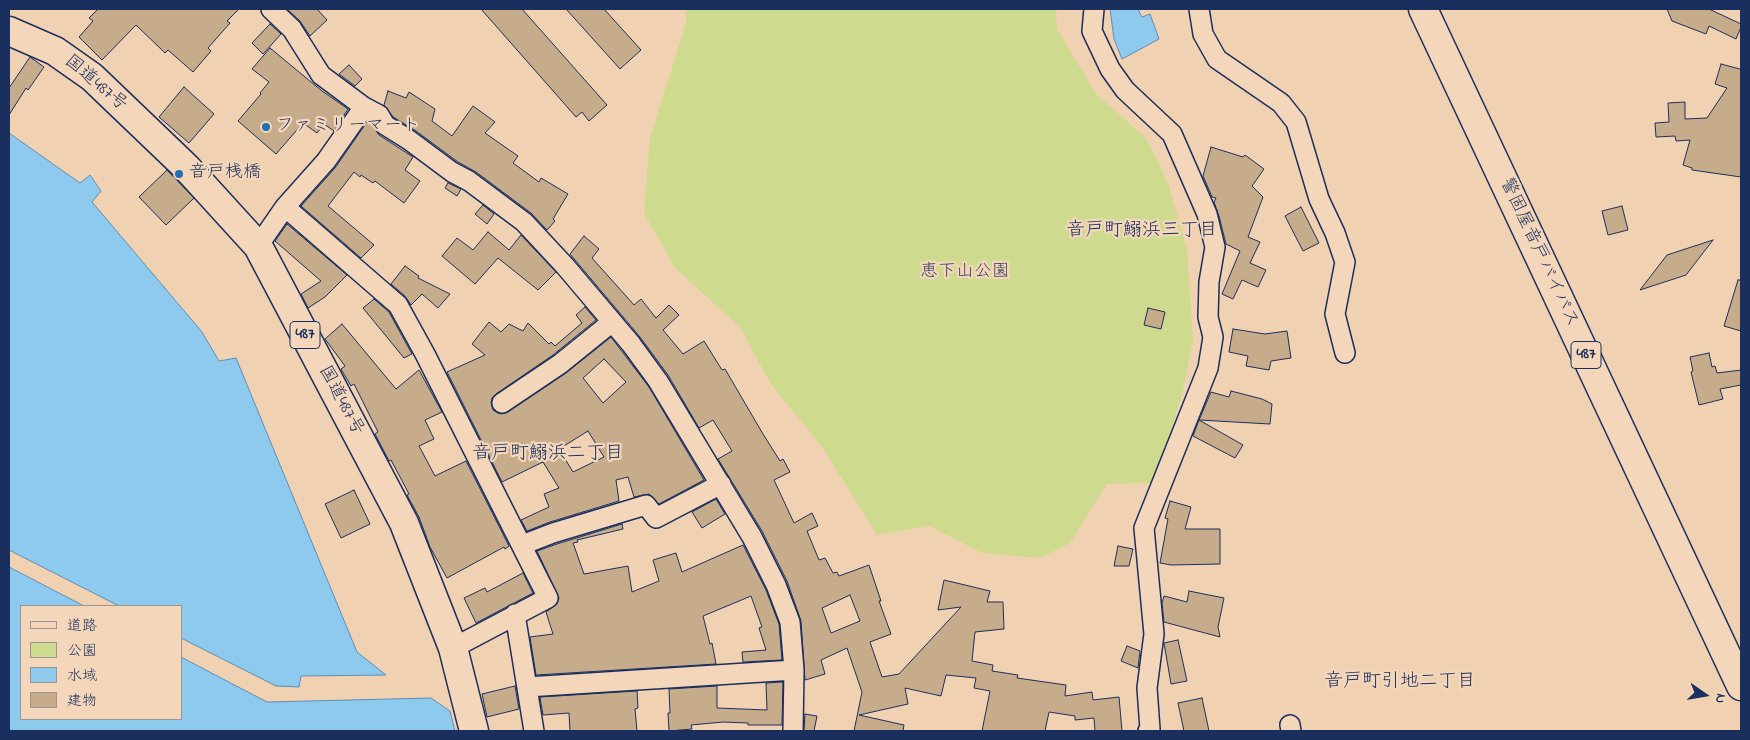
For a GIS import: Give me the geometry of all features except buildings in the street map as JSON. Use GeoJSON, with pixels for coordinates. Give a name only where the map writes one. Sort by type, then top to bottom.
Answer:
{"type":"FeatureCollection","features":[{"type":"Feature","properties":{"kind":"highway","name":"警固屋音戸バイパス"},"geometry":{"type":"LineString","coordinates":[[1426,16],[1741,686]]}},
{"type":"Feature","properties":{"kind":"highway","name":"国道487号"},"geometry":{"type":"LineString","coordinates":[[9,31],[55,51],[92,77],[186,167],[258,246],[404,523],[453,648],[474,731]]}},
{"type":"Feature","properties":{"kind":"street"},"geometry":{"type":"LineString","coordinates":[[270,9],[292,29],[321,75],[364,107],[379,115],[385,125],[409,140],[452,172],[484,191],[524,222],[565,266],[631,344],[658,381],[752,537],[776,585],[790,622],[794,670],[793,731]]}},
{"type":"Feature","properties":{"kind":"street"},"geometry":{"type":"LineString","coordinates":[[1094,9],[1092,32],[1110,69],[1125,90],[1172,134],[1207,214],[1215,247],[1209,282],[1208,317],[1213,337],[1208,368],[1144,528],[1154,634],[1147,688],[1150,729],[1148,731]]}},
{"type":"Feature","properties":{"kind":"street"},"geometry":{"type":"LineString","coordinates":[[1200,9],[1203,34],[1218,60],[1281,103],[1296,122],[1319,199],[1335,233],[1345,262],[1335,314],[1345,353]]}},
{"type":"Feature","properties":{"kind":"street"},"geometry":{"type":"LineString","coordinates":[[258,246],[285,207],[326,161],[364,107]]}},
{"type":"Feature","properties":{"kind":"street"},"geometry":{"type":"LineString","coordinates":[[285,207],[398,305],[425,354],[548,598],[453,648]]}},
{"type":"Feature","properties":{"kind":"street"},"geometry":{"type":"LineString","coordinates":[[502,403],[560,364],[612,322]]}},
{"type":"Feature","properties":{"kind":"street"},"geometry":{"type":"LineString","coordinates":[[522,545],[646,505],[656,518],[721,484]]}},
{"type":"Feature","properties":{"kind":"street"},"geometry":{"type":"LineString","coordinates":[[515,614],[534,731]]}},
{"type":"Feature","properties":{"kind":"street"},"geometry":{"type":"LineString","coordinates":[[527,687],[794,670]]}},
{"type":"Feature","properties":{"kind":"green space","name":"恵下山公園"},"geometry":{"type":"Polygon","coordinates":[[[686,9],[1056,9],[1057,29],[1096,94],[1146,138],[1168,183],[1187,249],[1193,341],[1182,395],[1165,450],[1151,483],[1107,484],[1070,543],[1040,558],[982,553],[929,526],[877,535],[822,447],[770,383],[740,327],[675,268],[644,213],[650,138],[686,23],[686,9]]]}},
{"type":"Feature","properties":{"kind":"water"},"geometry":{"type":"Polygon","coordinates":[[[1110,9],[1138,9],[1142,17],[1150,14],[1159,39],[1122,59],[1114,39],[1110,9]]]}},
{"type":"Feature","properties":{"kind":"water"},"geometry":{"type":"Polygon","coordinates":[[[9,133],[80,183],[90,175],[101,191],[92,202],[202,332],[219,361],[236,358],[357,652],[386,675],[301,676],[299,687],[276,686],[182,639],[182,605],[117,605],[9,550],[9,133]]]}},
{"type":"Feature","properties":{"kind":"water"},"geometry":{"type":"Polygon","coordinates":[[[9,567],[82,605],[20,605],[20,720],[182,720],[182,658],[267,702],[431,698],[450,711],[455,731],[9,731],[9,567]]]}},
{"type":"Feature","properties":{"kind":"place","name":"ファミリーマート"},"geometry":{"type":"Point","coordinates":[266,127]}},
{"type":"Feature","properties":{"kind":"place","name":"音戸桟橋"},"geometry":{"type":"Point","coordinates":[179,174]}},
{"type":"Feature","properties":{"kind":"district","name":"音戸町鰯浜三丁目"},"geometry":{"type":"Point","coordinates":[1142,232]}},
{"type":"Feature","properties":{"kind":"district","name":"音戸町鰯浜二丁目"},"geometry":{"type":"Point","coordinates":[548,455]}},
{"type":"Feature","properties":{"kind":"district","name":"音戸町引地二丁目"},"geometry":{"type":"Point","coordinates":[1400,683]}}]}
